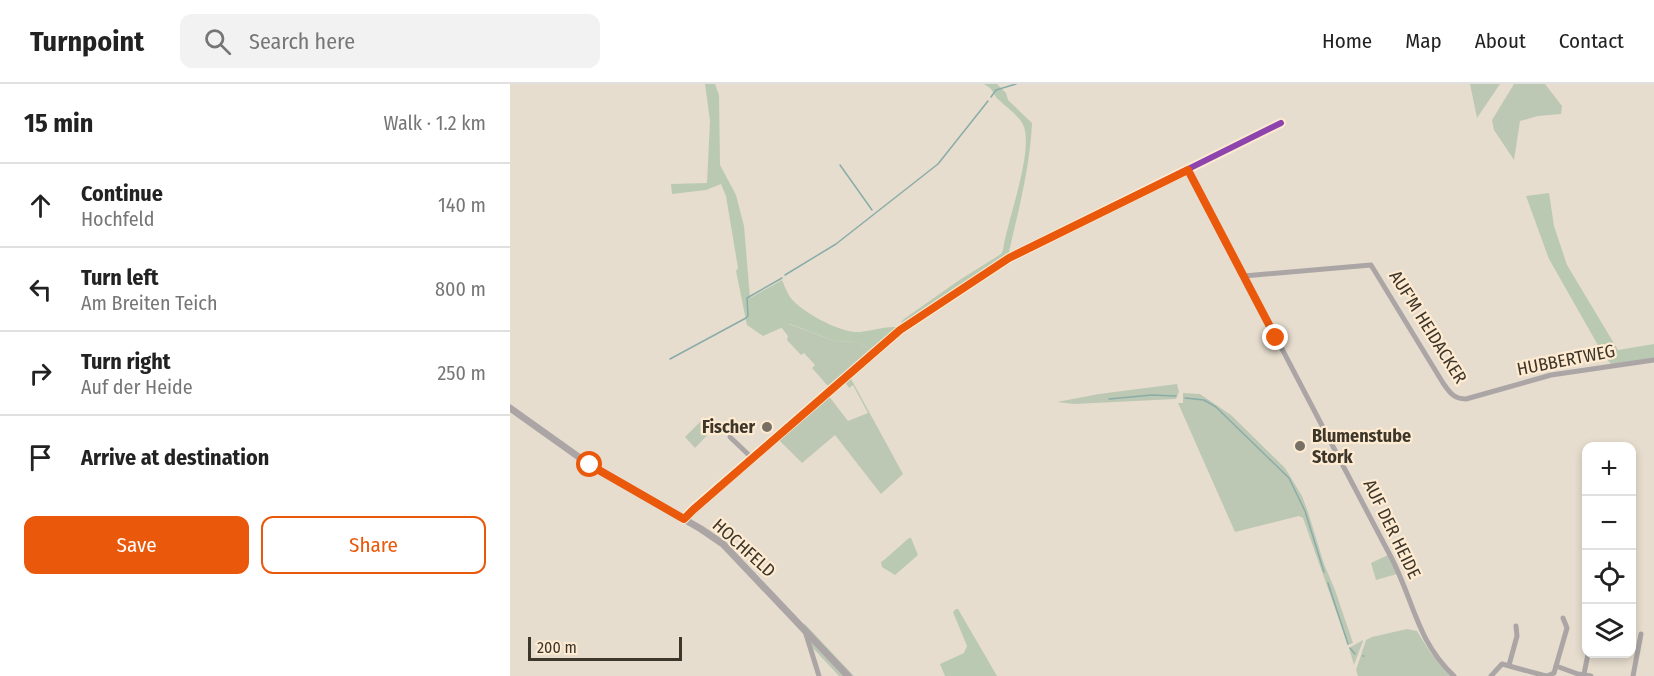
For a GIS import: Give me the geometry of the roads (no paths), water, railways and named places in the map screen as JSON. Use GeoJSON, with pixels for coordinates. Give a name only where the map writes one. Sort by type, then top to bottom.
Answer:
{"type":"FeatureCollection","features":[{"type":"Feature","properties":{"kind":"street"},"geometry":{"type":"LineString","coordinates":[[684,519],[900,330],[1009,258],[1281,123]]}},
{"type":"Feature","properties":{"kind":"street","name":"AUF DER HEIDE"},"geometry":{"type":"LineString","coordinates":[[1188,170],[1393,560],[1425,639],[1439,660],[1454,676]]}},
{"type":"Feature","properties":{"kind":"street","name":"AUF'M HEIDACKER"},"geometry":{"type":"LineString","coordinates":[[1244,276],[1371,265],[1451,394],[1462,399],[1484,394]]}},
{"type":"Feature","properties":{"kind":"street","name":"HUBBERTWEG"},"geometry":{"type":"LineString","coordinates":[[1484,394],[1551,375],[1654,360]]}},
{"type":"Feature","properties":{"kind":"street","name":"HOCHFELD"},"geometry":{"type":"LineString","coordinates":[[510,408],[590,465],[723,544],[848,676]]}},
{"type":"Feature","properties":{"kind":"street"},"geometry":{"type":"LineString","coordinates":[[730,437],[752,458]]}},
{"type":"Feature","properties":{"kind":"street"},"geometry":{"type":"LineString","coordinates":[[1491,676],[1502,664],[1547,676],[1554,673],[1567,628],[1563,618]]}},
{"type":"Feature","properties":{"kind":"street"},"geometry":{"type":"LineString","coordinates":[[1509,665],[1517,636],[1516,626]]}},
{"type":"Feature","properties":{"kind":"street"},"geometry":{"type":"LineString","coordinates":[[804,629],[819,676]]}},
{"type":"Feature","properties":{"kind":"street"},"geometry":{"type":"LineString","coordinates":[[1634,676],[1641,634]]}},
{"type":"Feature","properties":{"kind":"street"},"geometry":{"type":"LineString","coordinates":[[1580,675],[1586,658]]}},
{"type":"Feature","properties":{"kind":"street"},"geometry":{"type":"LineString","coordinates":[[1556,666],[1580,675],[1591,676]]}},
{"type":"Feature","properties":{"kind":"waterway"},"geometry":{"type":"LineString","coordinates":[[991,97],[996,90],[1016,84]]}},
{"type":"Feature","properties":{"kind":"waterway"},"geometry":{"type":"LineString","coordinates":[[785,275],[836,244],[938,164],[988,101]]}},
{"type":"Feature","properties":{"kind":"waterway"},"geometry":{"type":"LineString","coordinates":[[840,165],[872,210]]}},
{"type":"Feature","properties":{"kind":"waterway"},"geometry":{"type":"LineString","coordinates":[[670,359],[746,318],[748,316],[747,298],[782,278]]}},
{"type":"Feature","properties":{"kind":"waterway"},"geometry":{"type":"LineString","coordinates":[[1109,399],[1152,395],[1176,396]]}},
{"type":"Feature","properties":{"kind":"waterway"},"geometry":{"type":"LineString","coordinates":[[1185,398],[1204,400],[1216,407],[1289,478],[1305,511],[1324,572]]}},
{"type":"Feature","properties":{"kind":"waterway"},"geometry":{"type":"LineString","coordinates":[[1328,583],[1348,644]]}},
{"type":"Feature","properties":{"kind":"waterway"},"geometry":{"type":"LineString","coordinates":[[1350,648],[1355,654]]}},
{"type":"Feature","properties":{"kind":"place","name":"Fischer"},"geometry":{"type":"Point","coordinates":[767,427]}},
{"type":"Feature","properties":{"kind":"place","name":"Blumenstube Stork"},"geometry":{"type":"Point","coordinates":[1300,446]}}]}
